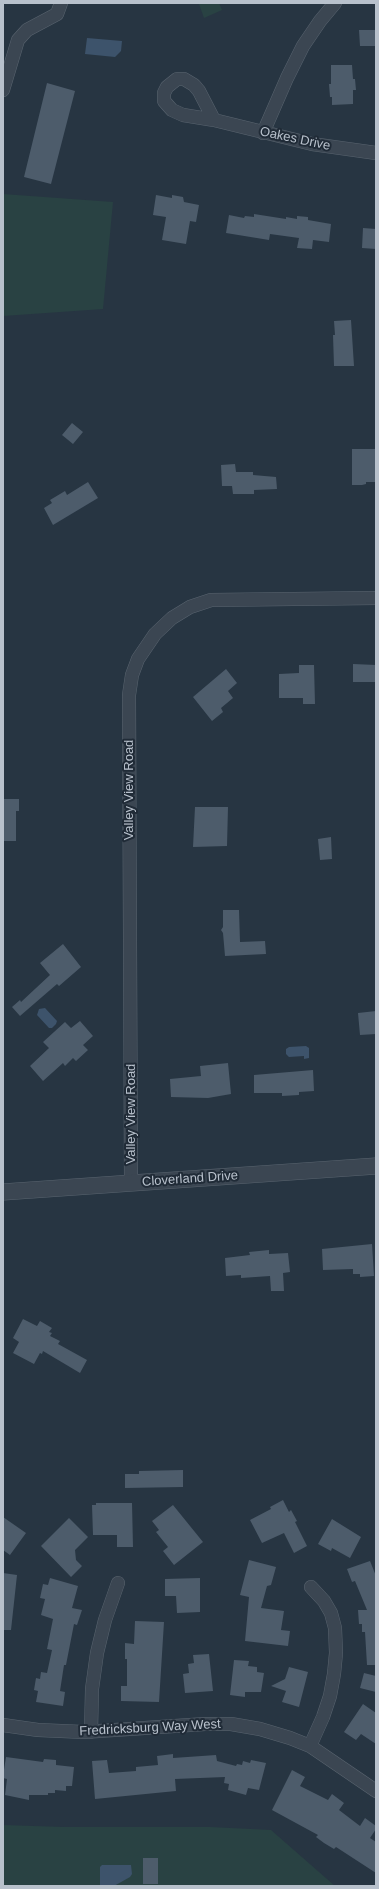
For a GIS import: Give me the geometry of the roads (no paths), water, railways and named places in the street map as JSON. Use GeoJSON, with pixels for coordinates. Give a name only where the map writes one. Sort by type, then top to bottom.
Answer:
{"type":"FeatureCollection","features":[{"type":"Feature","properties":{"kind":"street"},"geometry":{"type":"LineString","coordinates":[[3,90],[18,40],[27,30],[57,14],[61,3]]}},
{"type":"Feature","properties":{"kind":"street"},"geometry":{"type":"LineString","coordinates":[[263,133],[286,78],[302,46],[335,3]]}},
{"type":"Feature","properties":{"kind":"street","name":"Oakes Drive"},"geometry":{"type":"LineString","coordinates":[[214,120],[312,144],[376,153]]}},
{"type":"Feature","properties":{"kind":"street","name":"Valley View Road"},"geometry":{"type":"LineString","coordinates":[[131,1184],[129,695],[132,675],[138,659],[155,634],[172,618],[190,607],[211,600],[376,598]]}},
{"type":"Feature","properties":{"kind":"street","name":"Cloverland Drive"},"geometry":{"type":"LineString","coordinates":[[3,1192],[376,1166]]}},
{"type":"Feature","properties":{"kind":"street"},"geometry":{"type":"LineString","coordinates":[[91,1732],[92,1689],[97,1653],[105,1620],[118,1583]]}},
{"type":"Feature","properties":{"kind":"street"},"geometry":{"type":"LineString","coordinates":[[310,1746],[323,1717],[330,1696],[336,1658],[335,1628],[331,1613],[324,1601],[311,1587]]}},
{"type":"Feature","properties":{"kind":"street","name":"Fredricksburg Way West"},"geometry":{"type":"LineString","coordinates":[[3,1725],[44,1730],[91,1732],[188,1724],[225,1724],[267,1731],[310,1746],[376,1791]]}},
{"type":"Feature","properties":{"kind":"water"},"geometry":{"type":"Polygon","coordinates":[[[87,38],[122,41],[121,51],[115,57],[85,54],[87,38]]]}},
{"type":"Feature","properties":{"kind":"water"},"geometry":{"type":"Polygon","coordinates":[[[45,1008],[57,1021],[52,1028],[49,1028],[37,1015],[39,1009],[45,1008]]]}},
{"type":"Feature","properties":{"kind":"water"},"geometry":{"type":"Polygon","coordinates":[[[306,1046],[309,1048],[309,1058],[304,1059],[304,1056],[289,1057],[286,1054],[286,1049],[289,1047],[306,1046]]]}},
{"type":"Feature","properties":{"kind":"water"},"geometry":{"type":"Polygon","coordinates":[[[102,1865],[131,1865],[132,1874],[130,1877],[114,1886],[100,1886],[100,1867],[102,1865]]]}}]}
